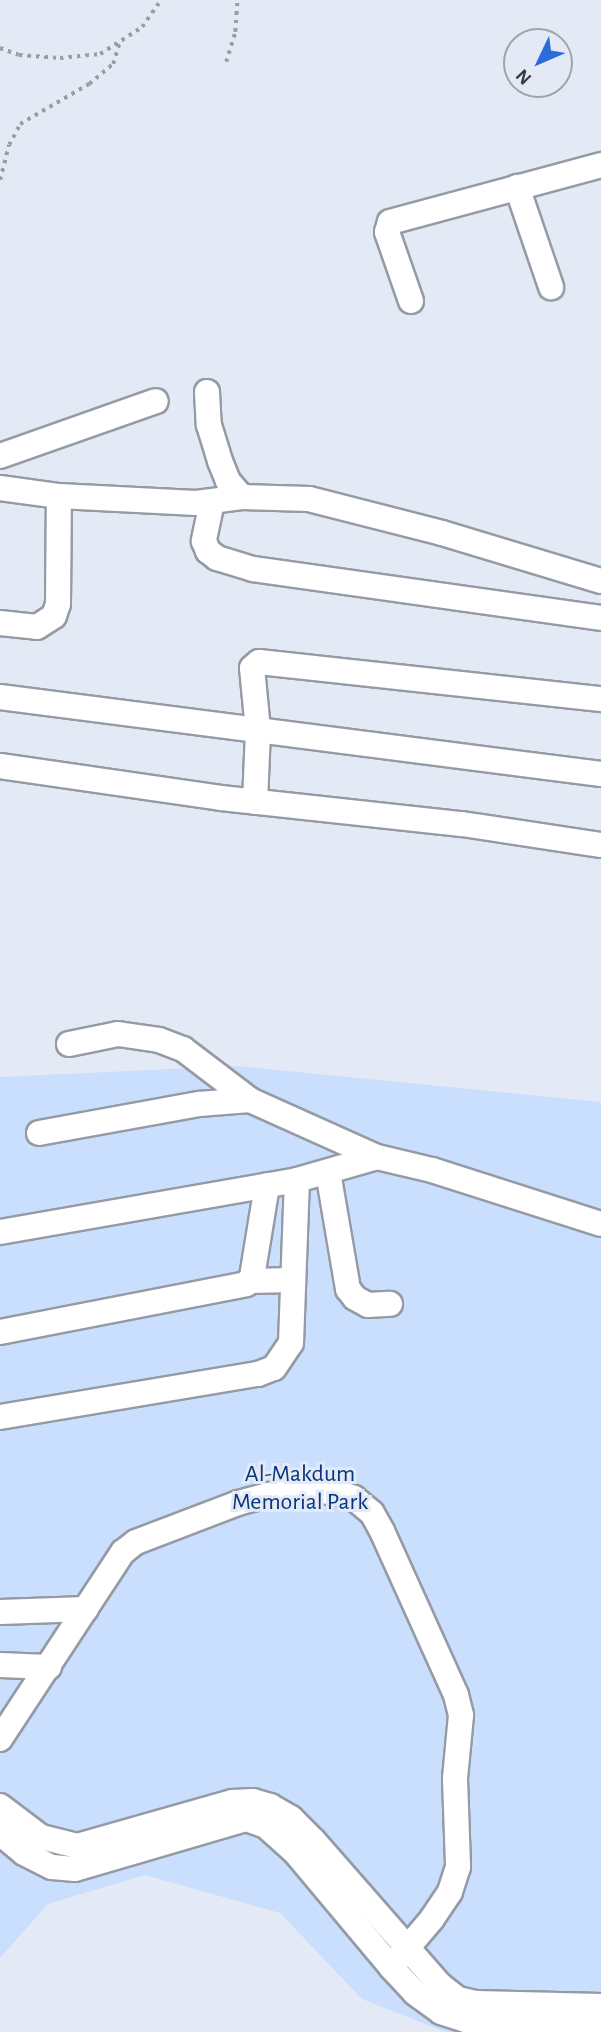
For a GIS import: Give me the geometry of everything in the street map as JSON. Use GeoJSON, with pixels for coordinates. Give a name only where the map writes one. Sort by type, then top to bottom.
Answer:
{"type":"FeatureCollection","features":[{"type":"Feature","properties":{"kind":"street"},"geometry":{"type":"LineString","coordinates":[[411,301],[387,232],[388,224],[601,165]]}},
{"type":"Feature","properties":{"kind":"street"},"geometry":{"type":"LineString","coordinates":[[517,187],[551,288]]}},
{"type":"Feature","properties":{"kind":"street"},"geometry":{"type":"LineString","coordinates":[[207,392],[209,425],[220,461],[228,481],[242,497]]}},
{"type":"Feature","properties":{"kind":"street"},"geometry":{"type":"LineString","coordinates":[[0,456],[156,401]]}},
{"type":"Feature","properties":{"kind":"street"},"geometry":{"type":"LineString","coordinates":[[0,488],[59,496],[212,502],[242,497],[332,503],[601,581]]}},
{"type":"Feature","properties":{"kind":"street"},"geometry":{"type":"LineString","coordinates":[[0,623],[37,627],[54,616],[58,604],[59,496]]}},
{"type":"Feature","properties":{"kind":"street"},"geometry":{"type":"LineString","coordinates":[[212,502],[204,541],[208,551],[217,558],[253,569],[601,618]]}},
{"type":"Feature","properties":{"kind":"street"},"geometry":{"type":"LineString","coordinates":[[255,802],[258,730],[253,668],[259,662],[601,699]]}},
{"type":"Feature","properties":{"kind":"street"},"geometry":{"type":"LineString","coordinates":[[0,697],[601,774]]}},
{"type":"Feature","properties":{"kind":"street"},"geometry":{"type":"LineString","coordinates":[[0,766],[255,802],[449,823],[601,845]]}},
{"type":"Feature","properties":{"kind":"street"},"geometry":{"type":"LineString","coordinates":[[69,1044],[118,1034],[159,1040],[183,1049],[250,1100],[377,1157],[432,1170],[601,1224]]}},
{"type":"Feature","properties":{"kind":"street"},"geometry":{"type":"LineString","coordinates":[[39,1133],[199,1104],[250,1100]]}},
{"type":"Feature","properties":{"kind":"street"},"geometry":{"type":"LineString","coordinates":[[0,1232],[298,1180],[377,1157]]}},
{"type":"Feature","properties":{"kind":"street"},"geometry":{"type":"LineString","coordinates":[[327,1172],[348,1289],[355,1298],[368,1305],[390,1304]]}},
{"type":"Feature","properties":{"kind":"street"},"geometry":{"type":"LineString","coordinates":[[0,1417],[258,1374],[274,1368],[291,1343],[298,1180]]}},
{"type":"Feature","properties":{"kind":"street"},"geometry":{"type":"LineString","coordinates":[[250,1281],[267,1185]]}},
{"type":"Feature","properties":{"kind":"street"},"geometry":{"type":"LineString","coordinates":[[0,1332],[246,1284],[250,1281],[293,1280]]}},
{"type":"Feature","properties":{"kind":"street"},"geometry":{"type":"LineString","coordinates":[[0,1739],[123,1552],[136,1542],[238,1503],[268,1495],[337,1492],[354,1498],[372,1514],[456,1695],[461,1715],[455,1779],[458,1867],[450,1892],[399,1958]]}},
{"type":"Feature","properties":{"kind":"street"},"geometry":{"type":"LineString","coordinates":[[0,1612],[86,1609]]}},
{"type":"Feature","properties":{"kind":"street"},"geometry":{"type":"LineString","coordinates":[[0,1665],[49,1667]]}},
{"type":"Feature","properties":{"kind":"street"},"geometry":{"type":"LineString","coordinates":[[0,1806],[41,1837],[77,1846],[233,1802],[253,1801],[270,1806],[291,1818],[313,1840],[399,1958],[415,1993],[441,2012],[466,2020],[601,2028]]}},
{"type":"Feature","properties":{"kind":"street"},"geometry":{"type":"LineString","coordinates":[[0,1833],[24,1853],[52,1867],[75,1868],[246,1819],[266,1826],[399,1958],[458,1999],[476,2003],[601,2006]]}},
{"type":"Feature","properties":{"kind":"path"},"geometry":{"type":"LineString","coordinates":[[0,48],[19,55],[60,58],[100,54],[142,27],[161,0]]}},
{"type":"Feature","properties":{"kind":"path"},"geometry":{"type":"LineString","coordinates":[[226,62],[235,32],[237,0]]}},
{"type":"Feature","properties":{"kind":"path"},"geometry":{"type":"LineString","coordinates":[[0,180],[9,145],[20,124],[89,84],[113,64],[119,44]]}},
{"type":"Feature","properties":{"kind":"path"},"geometry":{"type":"LineString","coordinates":[[0,143],[9,145]]}},
{"type":"Feature","properties":{"kind":"green space","name":"Al-Makdum Memorial Park"},"geometry":{"type":"Polygon","coordinates":[[[236,1066],[601,1102],[601,2032],[445,2032],[362,1999],[280,1913],[145,1875],[48,1904],[0,1958],[0,1077],[236,1066]]]}}]}
